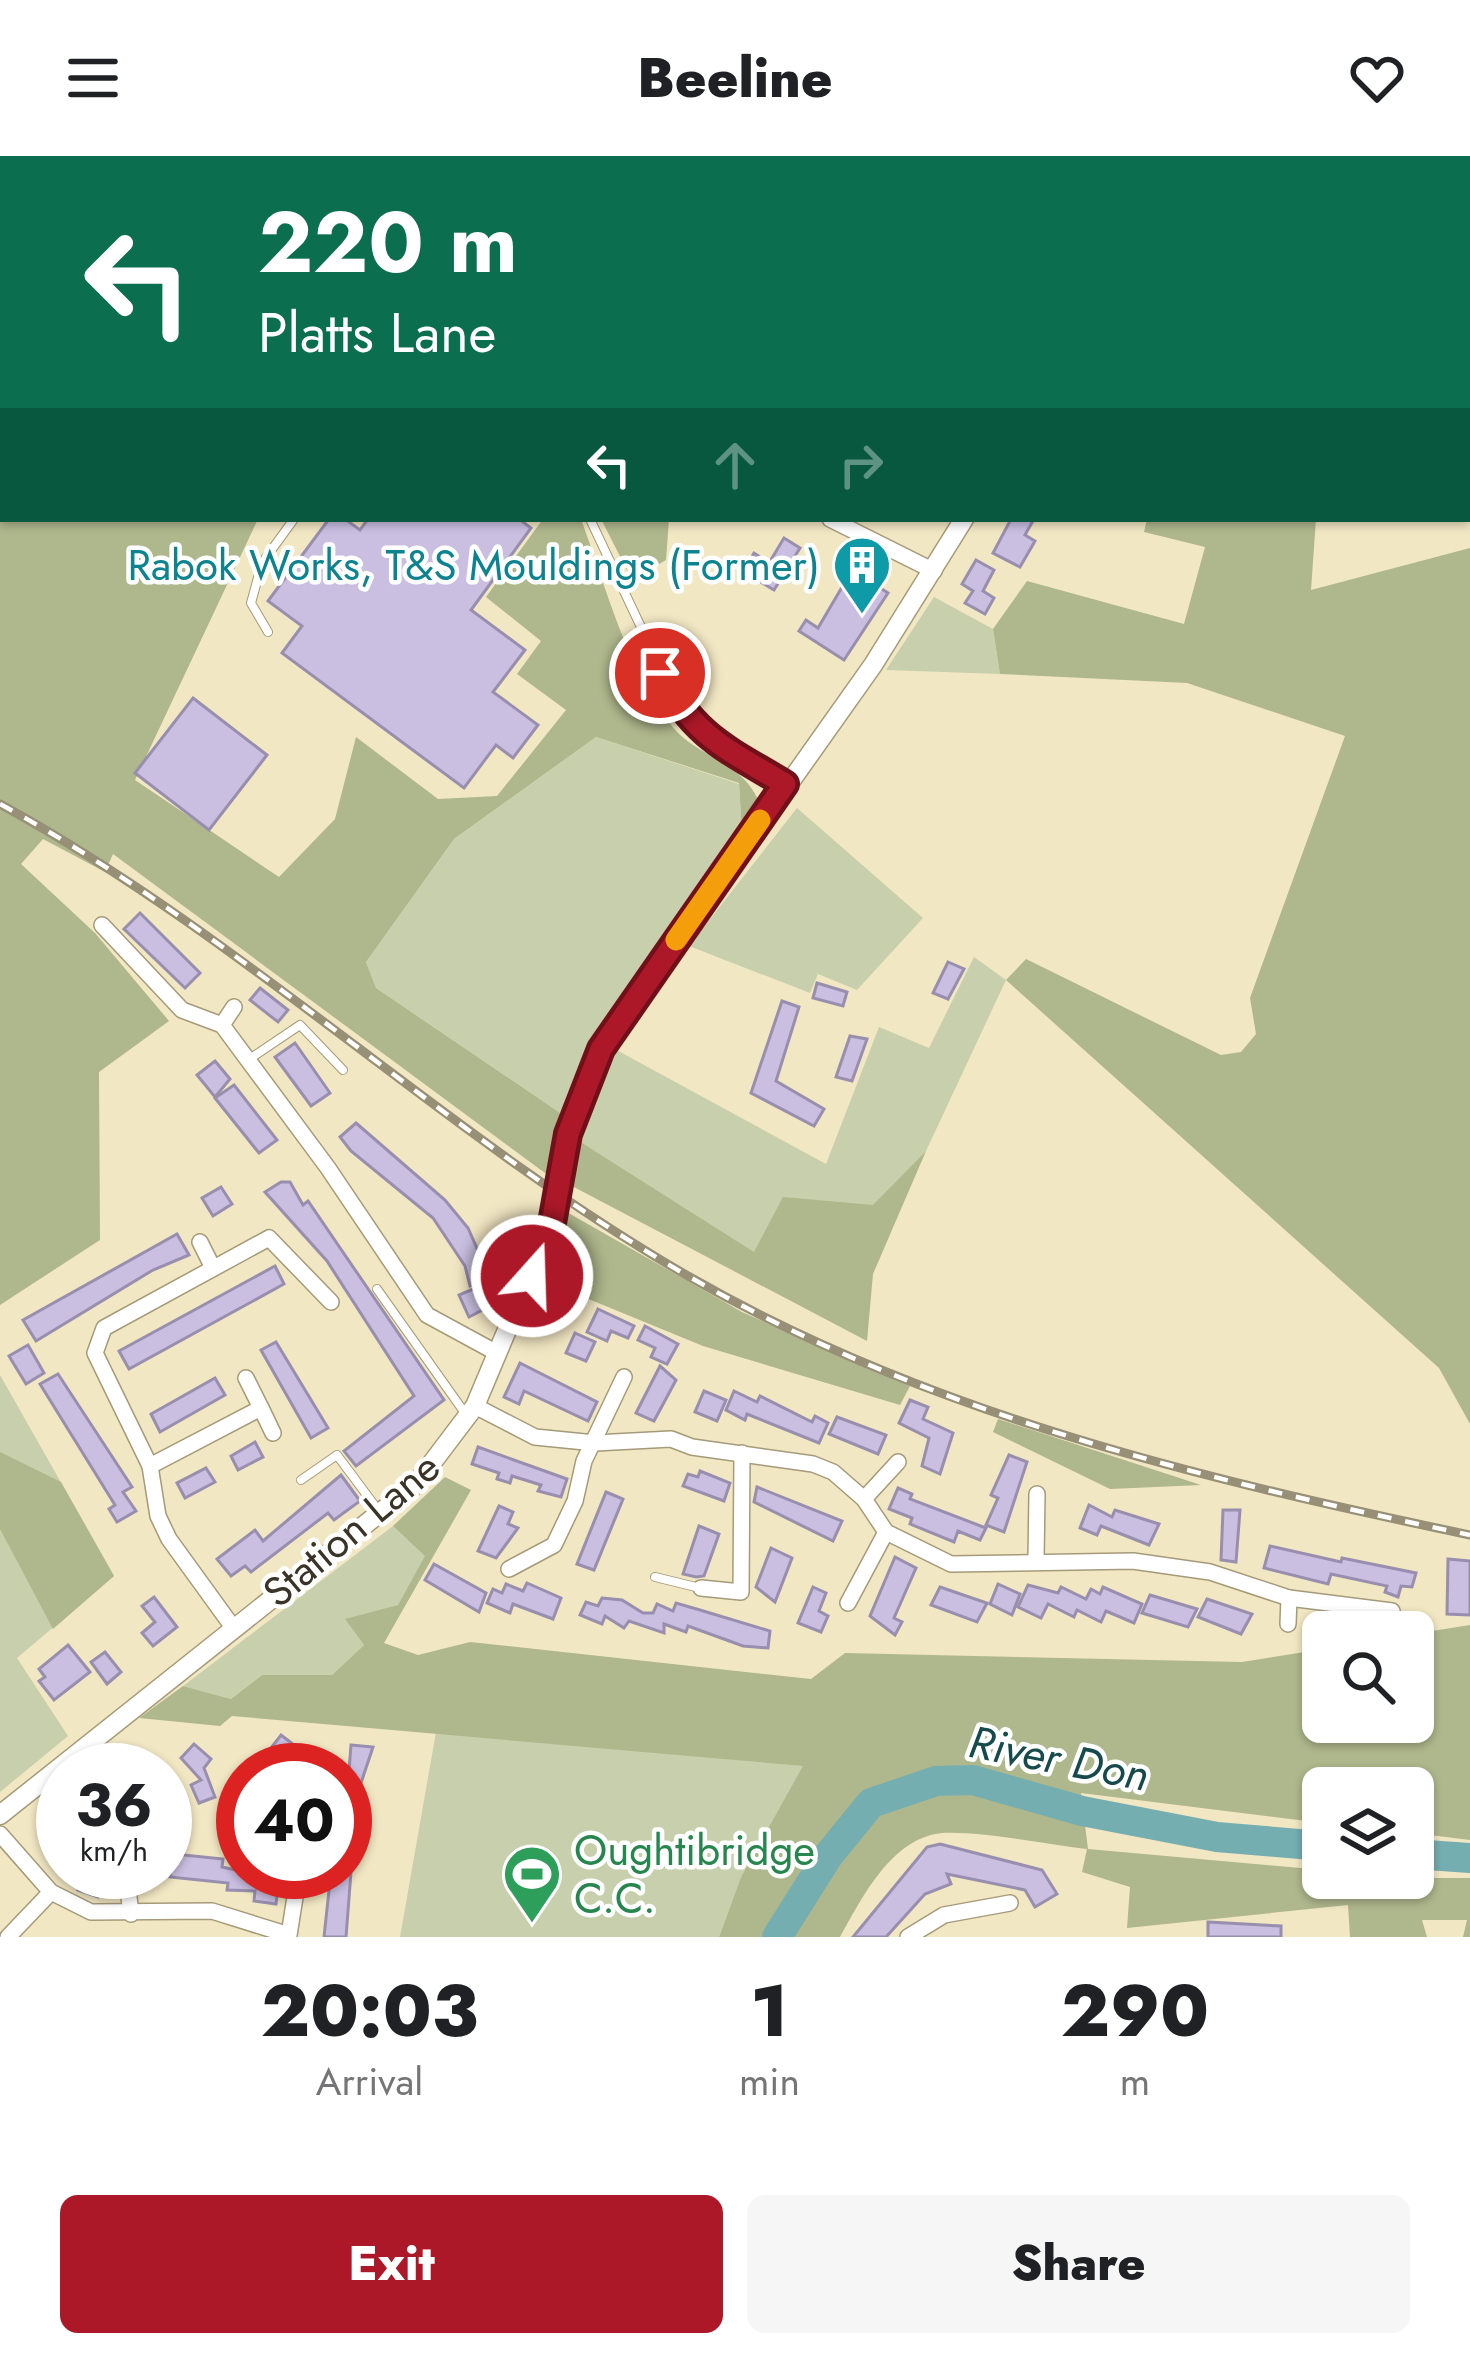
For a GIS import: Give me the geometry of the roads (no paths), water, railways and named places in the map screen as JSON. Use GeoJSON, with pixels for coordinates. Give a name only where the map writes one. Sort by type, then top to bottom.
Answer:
{"type":"FeatureCollection","features":[{"type":"Feature","properties":{"kind":"street"},"geometry":{"type":"LineString","coordinates":[[836,522],[934,571]]}},
{"type":"Feature","properties":{"kind":"street","name":"Station Lane"},"geometry":{"type":"LineString","coordinates":[[0,1815],[416,1484],[472,1412],[552,1223],[564,1154],[601,1049],[934,571],[962,522]]}},
{"type":"Feature","properties":{"kind":"street"},"geometry":{"type":"LineString","coordinates":[[102,925],[182,1010],[222,1024],[428,1315],[497,1354]]}},
{"type":"Feature","properties":{"kind":"street"},"geometry":{"type":"LineString","coordinates":[[222,1024],[234,1007]]}},
{"type":"Feature","properties":{"kind":"street"},"geometry":{"type":"LineString","coordinates":[[232,1626],[169,1539],[158,1516],[150,1466],[95,1353],[104,1328],[269,1238],[331,1302]]}},
{"type":"Feature","properties":{"kind":"street"},"geometry":{"type":"LineString","coordinates":[[200,1242],[214,1268]]}},
{"type":"Feature","properties":{"kind":"street"},"geometry":{"type":"LineString","coordinates":[[509,1569],[554,1545],[624,1377]]}},
{"type":"Feature","properties":{"kind":"street"},"geometry":{"type":"LineString","coordinates":[[246,1378],[274,1432]]}},
{"type":"Feature","properties":{"kind":"street"},"geometry":{"type":"LineString","coordinates":[[150,1466],[261,1408]]}},
{"type":"Feature","properties":{"kind":"street"},"geometry":{"type":"LineString","coordinates":[[472,1412],[535,1437],[595,1443],[671,1439],[813,1464],[833,1472],[864,1499],[886,1532],[951,1564],[1133,1561],[1210,1572],[1289,1598],[1393,1611]]}},
{"type":"Feature","properties":{"kind":"street"},"geometry":{"type":"LineString","coordinates":[[700,1588],[741,1592],[742,1453]]}},
{"type":"Feature","properties":{"kind":"street"},"geometry":{"type":"LineString","coordinates":[[864,1499],[898,1462]]}},
{"type":"Feature","properties":{"kind":"street"},"geometry":{"type":"LineString","coordinates":[[1036,1494],[1036,1559]]}},
{"type":"Feature","properties":{"kind":"street"},"geometry":{"type":"LineString","coordinates":[[848,1603],[886,1532]]}},
{"type":"Feature","properties":{"kind":"street"},"geometry":{"type":"LineString","coordinates":[[1288,1624],[1289,1598]]}},
{"type":"Feature","properties":{"kind":"street"},"geometry":{"type":"LineString","coordinates":[[0,1834],[36,1875]]}},
{"type":"Feature","properties":{"kind":"street"},"geometry":{"type":"LineString","coordinates":[[8,1937],[44,1899]]}},
{"type":"Feature","properties":{"kind":"street"},"geometry":{"type":"LineString","coordinates":[[65,1899],[91,1912],[212,1911],[289,1936],[295,1899]]}},
{"type":"Feature","properties":{"kind":"street"},"geometry":{"type":"LineString","coordinates":[[129,1899],[131,1914]]}},
{"type":"Feature","properties":{"kind":"street"},"geometry":{"type":"LineString","coordinates":[[908,1937],[944,1915],[1010,1903]]}},
{"type":"Feature","properties":{"kind":"lane"},"geometry":{"type":"LineString","coordinates":[[268,632],[250,603],[262,563],[292,522]]}},
{"type":"Feature","properties":{"kind":"lane"},"geometry":{"type":"LineString","coordinates":[[591,522],[682,714],[706,737],[785,784]]}},
{"type":"Feature","properties":{"kind":"lane"},"geometry":{"type":"LineString","coordinates":[[247,1060],[300,1025],[344,1070]]}},
{"type":"Feature","properties":{"kind":"lane"},"geometry":{"type":"LineString","coordinates":[[377,1289],[472,1412]]}},
{"type":"Feature","properties":{"kind":"lane"},"geometry":{"type":"LineString","coordinates":[[302,1480],[337,1455],[379,1511]]}},
{"type":"Feature","properties":{"kind":"lane"},"geometry":{"type":"LineString","coordinates":[[655,1576],[700,1588]]}},
{"type":"Feature","properties":{"kind":"waterway","name":"River Don"},"geometry":{"type":"LineString","coordinates":[[777,1937],[828,1856],[871,1803],[936,1781],[973,1780],[1082,1811],[1217,1837],[1302,1844]]}},
{"type":"Feature","properties":{"kind":"waterway","name":"River Don"},"geometry":{"type":"LineString","coordinates":[[1434,1855],[1470,1858]]}},
{"type":"Feature","properties":{"kind":"railway"},"geometry":{"type":"LineString","coordinates":[[0,804],[177,915],[599,1221],[688,1276],[780,1324],[874,1367],[1068,1436],[1268,1490],[1470,1535]]}},
{"type":"Feature","properties":{"kind":"place","name":"Rabok Works, T&S Mouldings (Former)"},"geometry":{"type":"Point","coordinates":[862,616]}},
{"type":"Feature","properties":{"kind":"place","name":"Oughtibridge C.C."},"geometry":{"type":"Point","coordinates":[532,1925]}}]}
